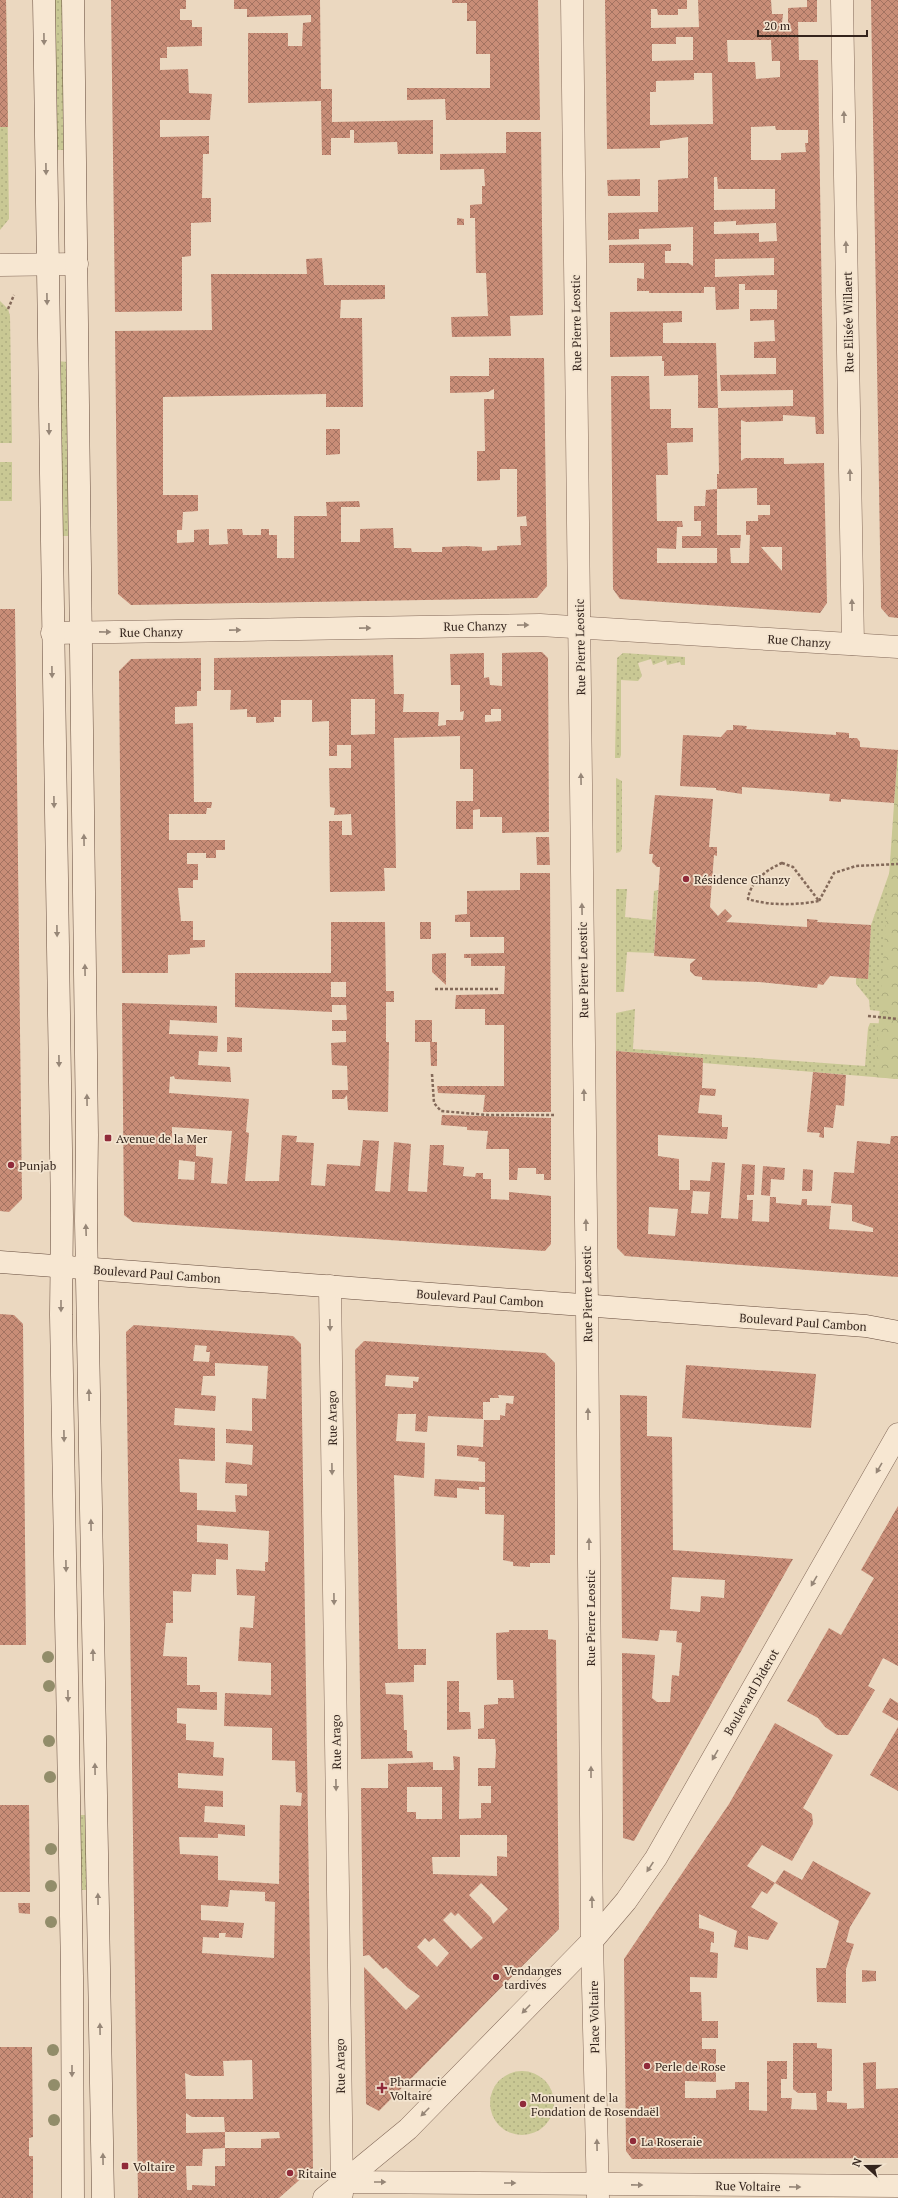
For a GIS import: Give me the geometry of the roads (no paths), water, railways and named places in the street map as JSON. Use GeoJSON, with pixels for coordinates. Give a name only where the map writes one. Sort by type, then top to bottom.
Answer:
{"type":"FeatureCollection","features":[{"type":"Feature","properties":{"kind":"street"},"geometry":{"type":"LineString","coordinates":[[44,0],[73,2198]]}},
{"type":"Feature","properties":{"kind":"street"},"geometry":{"type":"LineString","coordinates":[[73,0],[87,1269],[103,2198]]}},
{"type":"Feature","properties":{"kind":"street","name":"Rue Pierre Leostic"},"geometry":{"type":"LineString","coordinates":[[572,0],[587,1306],[592,1941]]}},
{"type":"Feature","properties":{"kind":"street","name":"Rue Elisée Willaert"},"geometry":{"type":"LineString","coordinates":[[842,0],[853,644]]}},
{"type":"Feature","properties":{"kind":"street"},"geometry":{"type":"LineString","coordinates":[[0,265],[76,264]]}},
{"type":"Feature","properties":{"kind":"street","name":"Rue Chanzy"},"geometry":{"type":"LineString","coordinates":[[52,632],[540,625],[579,626],[898,647]]}},
{"type":"Feature","properties":{"kind":"street"},"geometry":{"type":"LineString","coordinates":[[0,1262],[61,1267]]}},
{"type":"Feature","properties":{"kind":"street","name":"Boulevard Paul Cambon"},"geometry":{"type":"LineString","coordinates":[[61,1267],[866,1326],[898,1332]]}},
{"type":"Feature","properties":{"kind":"street","name":"Rue Arago"},"geometry":{"type":"LineString","coordinates":[[330,1286],[342,2190]]}},
{"type":"Feature","properties":{"kind":"street","name":"Boulevard Diderot"},"geometry":{"type":"LineString","coordinates":[[592,1941],[626,1901],[656,1858],[898,1434]]}},
{"type":"Feature","properties":{"kind":"street"},"geometry":{"type":"LineString","coordinates":[[324,2198],[342,2190],[408,2129],[592,1941]]}},
{"type":"Feature","properties":{"kind":"street","name":"Place Voltaire"},"geometry":{"type":"LineString","coordinates":[[592,1941],[598,2191]]}},
{"type":"Feature","properties":{"kind":"street","name":"Rue Voltaire"},"geometry":{"type":"LineString","coordinates":[[598,2191],[820,2192],[898,2186]]}},
{"type":"Feature","properties":{"kind":"street"},"geometry":{"type":"LineString","coordinates":[[342,2190],[598,2191]]}},
{"type":"Feature","properties":{"kind":"place","name":"Résidence Chanzy"},"geometry":{"type":"Point","coordinates":[686,879]}},
{"type":"Feature","properties":{"kind":"place","name":"Avenue de la Mer"},"geometry":{"type":"Point","coordinates":[108,1138]}},
{"type":"Feature","properties":{"kind":"place","name":"Punjab"},"geometry":{"type":"Point","coordinates":[11,1165]}},
{"type":"Feature","properties":{"kind":"place","name":"Vendanges tardives"},"geometry":{"type":"Point","coordinates":[496,1977]}},
{"type":"Feature","properties":{"kind":"place","name":"Perle de Rose"},"geometry":{"type":"Point","coordinates":[647,2066]}},
{"type":"Feature","properties":{"kind":"place","name":"Pharmacie Voltaire"},"geometry":{"type":"Point","coordinates":[382,2088]}},
{"type":"Feature","properties":{"kind":"place","name":"Monument de la Fondation de Rosendaël"},"geometry":{"type":"Point","coordinates":[523,2104]}},
{"type":"Feature","properties":{"kind":"place","name":"La Roseraie"},"geometry":{"type":"Point","coordinates":[633,2141]}},
{"type":"Feature","properties":{"kind":"place","name":"Voltaire"},"geometry":{"type":"Point","coordinates":[125,2166]}},
{"type":"Feature","properties":{"kind":"place","name":"Ritaine"},"geometry":{"type":"Point","coordinates":[290,2173]}}]}
